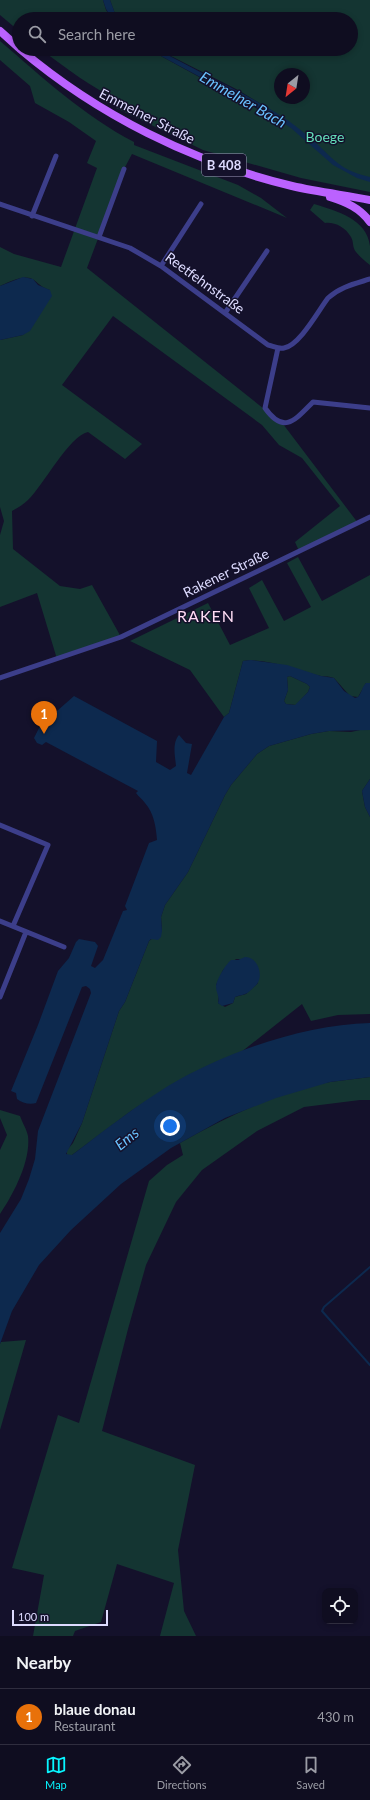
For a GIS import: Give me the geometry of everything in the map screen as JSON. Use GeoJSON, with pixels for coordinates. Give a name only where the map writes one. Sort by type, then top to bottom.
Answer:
{"type":"FeatureCollection","features":[{"type":"Feature","properties":{"kind":"main road","name":"Emmelner Straße"},"geometry":{"type":"LineString","coordinates":[[0,31],[12,42]]}},
{"type":"Feature","properties":{"kind":"main road","name":"Emmelner Straße"},"geometry":{"type":"LineString","coordinates":[[28,56],[86,100],[135,127],[176,146],[220,164],[302,188],[370,200]]}},
{"type":"Feature","properties":{"kind":"main road"},"geometry":{"type":"LineString","coordinates":[[302,188],[338,199],[355,207],[365,215],[370,222]]}},
{"type":"Feature","properties":{"kind":"street"},"geometry":{"type":"LineString","coordinates":[[32,216],[56,156]]}},
{"type":"Feature","properties":{"kind":"street"},"geometry":{"type":"LineString","coordinates":[[99,237],[124,170]]}},
{"type":"Feature","properties":{"kind":"street","name":"Reetfehnstraße"},"geometry":{"type":"LineString","coordinates":[[0,204],[130,248],[161,266],[268,345],[278,348]]}},
{"type":"Feature","properties":{"kind":"street"},"geometry":{"type":"LineString","coordinates":[[161,266],[201,204]]}},
{"type":"Feature","properties":{"kind":"street"},"geometry":{"type":"LineString","coordinates":[[225,313],[267,251]]}},
{"type":"Feature","properties":{"kind":"street"},"geometry":{"type":"LineString","coordinates":[[370,279],[340,288],[328,298],[294,344],[285,348],[278,348],[265,408],[271,417],[283,424],[290,422],[313,402],[370,408]]}},
{"type":"Feature","properties":{"kind":"street","name":"Rakener Straße"},"geometry":{"type":"LineString","coordinates":[[0,678],[121,637],[370,517]]}},
{"type":"Feature","properties":{"kind":"street"},"geometry":{"type":"LineString","coordinates":[[0,825],[48,844],[13,926]]}},
{"type":"Feature","properties":{"kind":"street"},"geometry":{"type":"LineString","coordinates":[[0,921],[64,948]]}},
{"type":"Feature","properties":{"kind":"street"},"geometry":{"type":"LineString","coordinates":[[0,997],[26,932]]}},
{"type":"Feature","properties":{"kind":"green space"},"geometry":{"type":"Polygon","coordinates":[[[0,0],[103,0],[107,12],[12,12],[12,25],[0,15],[0,0]]]}},
{"type":"Feature","properties":{"kind":"green space","name":"Boege"},"geometry":{"type":"Polygon","coordinates":[[[110,0],[370,0],[370,192],[301,178],[203,150],[116,108],[121,102],[100,90],[50,56],[161,56],[278,120],[276,113],[238,90],[171,56],[358,56],[358,12],[114,12],[110,0]]]}},
{"type":"Feature","properties":{"kind":"green space"},"geometry":{"type":"Polygon","coordinates":[[[0,41],[12,51],[12,56],[18,56],[81,108],[116,132],[134,142],[134,145],[238,185],[261,198],[287,218],[132,154],[124,169],[87,268],[283,424],[358,523],[299,551],[295,542],[340,506],[302,458],[279,445],[262,425],[113,316],[62,385],[142,444],[125,459],[88,432],[81,435],[73,442],[28,500],[12,511],[13,549],[60,586],[80,589],[92,585],[121,637],[57,659],[37,593],[0,607],[0,535],[4,521],[0,507],[0,340],[23,335],[50,290],[26,277],[12,280],[0,286],[0,247],[14,254],[61,267],[97,168],[87,163],[96,141],[69,122],[35,103],[30,86],[0,60],[0,41]]]}},
{"type":"Feature","properties":{"kind":"green space"},"geometry":{"type":"Polygon","coordinates":[[[314,204],[341,213],[357,223],[363,229],[368,237],[370,246],[370,265],[356,252],[352,239],[346,230],[336,224],[325,223],[310,210],[314,204]]]}},
{"type":"Feature","properties":{"kind":"green space"},"geometry":{"type":"Polygon","coordinates":[[[298,557],[322,601],[370,575],[370,683],[366,683],[358,697],[350,696],[332,677],[311,674],[263,661],[243,661],[229,713],[224,717],[190,670],[130,641],[208,603],[230,645],[269,628],[249,588],[262,580],[284,621],[311,607],[287,563],[298,557]]]}},
{"type":"Feature","properties":{"kind":"green space"},"geometry":{"type":"Polygon","coordinates":[[[290,676],[310,687],[308,692],[296,705],[286,704],[284,701],[288,690],[287,677],[290,676]]]}},
{"type":"Feature","properties":{"kind":"green space"},"geometry":{"type":"Polygon","coordinates":[[[370,730],[370,779],[362,791],[365,807],[370,817],[370,1014],[338,1015],[311,1021],[302,1004],[240,1053],[203,1068],[168,1087],[131,1111],[72,1155],[67,1155],[67,1150],[73,1143],[82,1123],[119,1011],[125,1002],[149,941],[162,931],[161,917],[165,905],[188,872],[231,785],[257,754],[269,746],[311,734],[329,731],[351,732],[370,730]],[[236,959],[223,970],[216,985],[219,995],[218,1003],[225,1007],[233,1003],[235,997],[246,994],[258,983],[242,959],[236,959]]]}},
{"type":"Feature","properties":{"kind":"green space"},"geometry":{"type":"Polygon","coordinates":[[[370,1077],[370,1100],[304,1107],[257,1131],[202,1170],[176,1202],[146,1265],[102,1431],[195,1465],[178,1550],[184,1611],[196,1636],[160,1636],[174,1583],[117,1564],[101,1622],[75,1631],[73,1636],[33,1636],[44,1575],[12,1568],[58,1415],[79,1423],[149,1181],[167,1165],[183,1155],[180,1143],[253,1106],[310,1086],[370,1077]]]}},
{"type":"Feature","properties":{"kind":"green space"},"geometry":{"type":"Polygon","coordinates":[[[0,1110],[20,1116],[28,1136],[28,1146],[27,1156],[20,1177],[0,1214],[0,1150],[7,1135],[0,1118],[0,1110]]]}},
{"type":"Feature","properties":{"kind":"green space"},"geometry":{"type":"Polygon","coordinates":[[[26,1340],[0,1430],[0,1344],[1,1342],[26,1340]]]}},
{"type":"Feature","properties":{"kind":"water"},"geometry":{"type":"Polygon","coordinates":[[[103,0],[110,0],[114,12],[108,12],[103,0]]]}},
{"type":"Feature","properties":{"kind":"water","name":"Emmelner Bach"},"geometry":{"type":"Polygon","coordinates":[[[161,56],[170,56],[275,112],[302,131],[340,165],[353,172],[370,177],[370,182],[357,178],[333,165],[291,128],[269,114],[161,56]]]}},
{"type":"Feature","properties":{"kind":"water"},"geometry":{"type":"Polygon","coordinates":[[[23,277],[33,279],[38,285],[50,290],[52,296],[30,331],[23,335],[0,340],[0,286],[23,277]]]}},
{"type":"Feature","properties":{"kind":"water","name":"Ems"},"geometry":{"type":"Polygon","coordinates":[[[251,660],[287,665],[321,676],[334,678],[344,691],[355,698],[358,697],[366,683],[370,683],[370,730],[329,731],[311,734],[269,746],[257,754],[231,785],[188,872],[165,905],[161,917],[161,937],[158,940],[151,939],[149,941],[125,1002],[119,1011],[82,1123],[66,1154],[72,1155],[110,1126],[168,1086],[214,1062],[265,1042],[291,1035],[344,1025],[370,1023],[370,1077],[330,1082],[276,1098],[225,1118],[171,1148],[121,1184],[71,1230],[39,1265],[12,1311],[0,1344],[0,1233],[21,1199],[29,1179],[35,1159],[38,1131],[91,993],[90,989],[86,986],[82,987],[36,1103],[29,1104],[21,1102],[17,1099],[16,1093],[11,1091],[58,971],[69,958],[76,942],[79,939],[95,942],[98,946],[91,966],[95,968],[103,960],[123,911],[127,910],[125,906],[149,843],[157,840],[152,816],[148,807],[136,793],[138,791],[46,742],[42,745],[37,743],[34,738],[40,726],[74,696],[157,741],[156,762],[170,770],[176,766],[175,742],[179,735],[186,743],[192,744],[187,773],[191,775],[224,717],[229,713],[243,661],[251,660]],[[290,676],[287,677],[288,690],[284,701],[286,704],[295,705],[308,692],[310,687],[290,676]]]}},
{"type":"Feature","properties":{"kind":"water"},"geometry":{"type":"Polygon","coordinates":[[[370,779],[370,817],[365,807],[362,791],[370,779]]]}},
{"type":"Feature","properties":{"kind":"water"},"geometry":{"type":"Polygon","coordinates":[[[245,957],[256,963],[260,976],[259,980],[257,984],[244,995],[235,997],[233,1003],[222,1006],[218,1003],[219,998],[216,989],[219,976],[231,960],[238,960],[245,957]]]}},
{"type":"Feature","properties":{"kind":"waterway"},"geometry":{"type":"LineString","coordinates":[[370,1267],[324,1307],[322,1311],[370,1365]]}},
{"type":"Feature","properties":{"kind":"place","name":"blaue donau"},"geometry":{"type":"Point","coordinates":[44,734]}},
{"type":"Feature","properties":{"kind":"district","name":"RAKEN"},"geometry":{"type":"Point","coordinates":[206,616]}}]}
